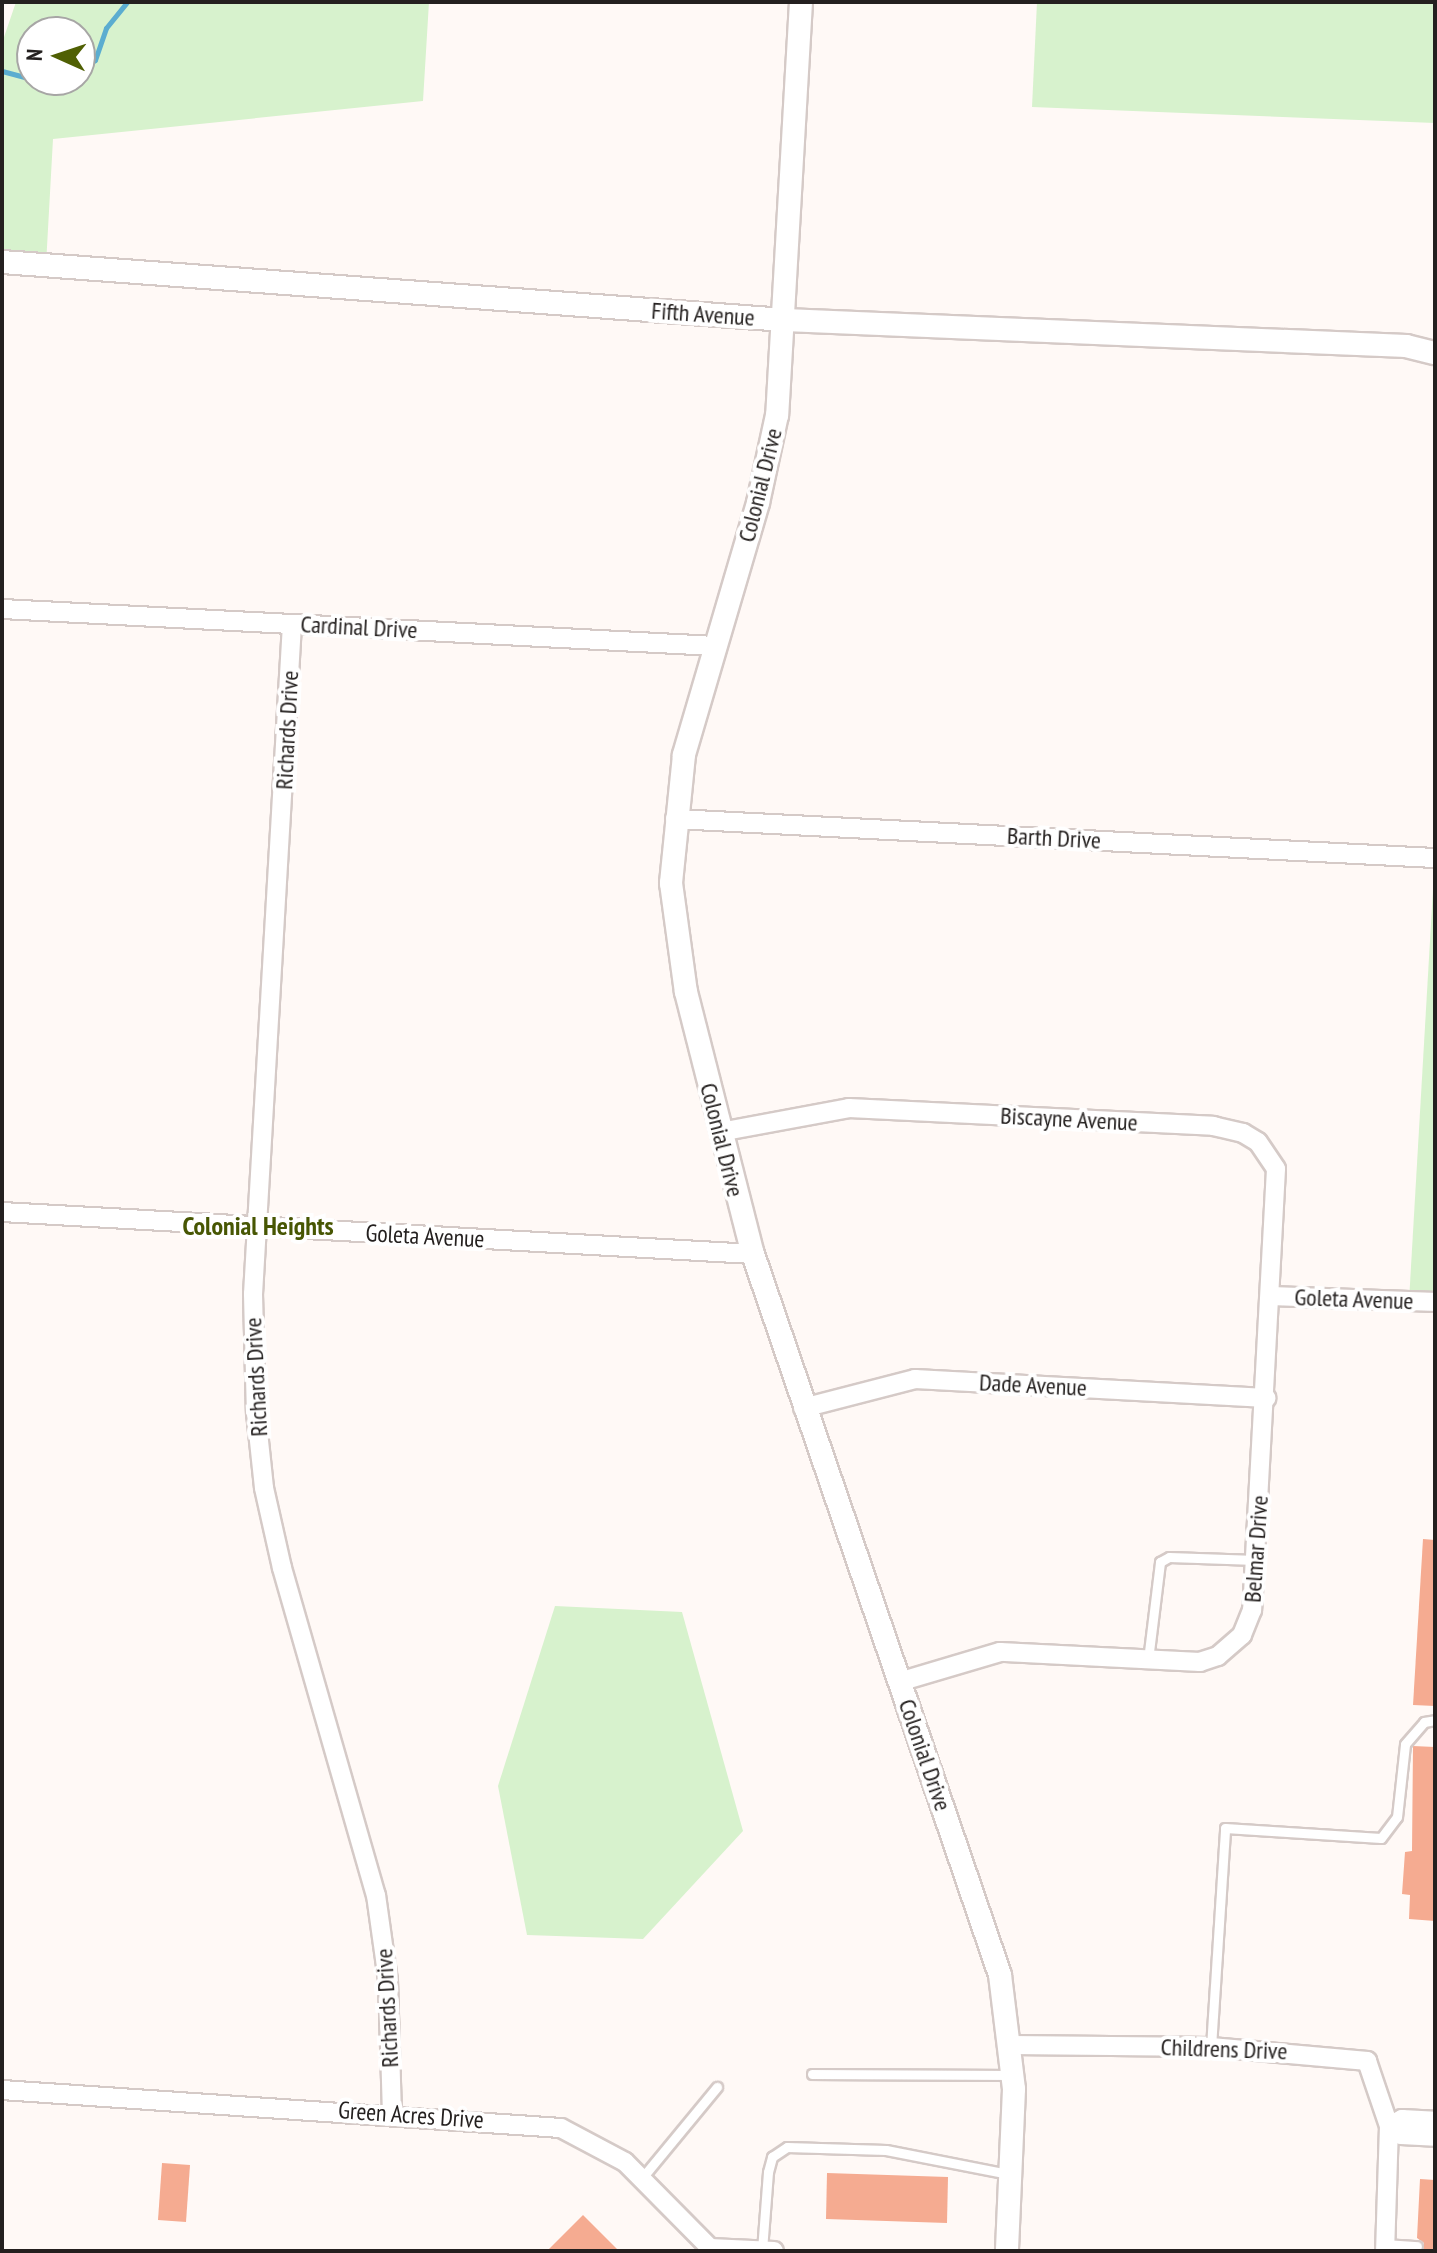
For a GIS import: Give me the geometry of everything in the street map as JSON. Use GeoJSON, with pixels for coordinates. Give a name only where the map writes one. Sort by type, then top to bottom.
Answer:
{"type":"FeatureCollection","features":[{"type":"Feature","properties":{"kind":"street","name":"Colonial Drive"},"geometry":{"type":"LineString","coordinates":[[801,2],[785,320],[777,415],[758,503],[684,755],[670,866],[677,942],[720,1132],[753,1254],[803,1408],[990,1941],[1011,2045],[1013,2075],[1007,2251]]}},
{"type":"Feature","properties":{"kind":"street","name":"Fifth Avenue"},"geometry":{"type":"LineString","coordinates":[[2,262],[785,320],[1406,346],[1435,353]]}},
{"type":"Feature","properties":{"kind":"street","name":"Fifth Avenue"},"geometry":{"type":"LineString","coordinates":[[1406,346],[1435,339]]}},
{"type":"Feature","properties":{"kind":"street","name":"Cardinal Drive"},"geometry":{"type":"LineString","coordinates":[[2,609],[715,646]]}},
{"type":"Feature","properties":{"kind":"street","name":"Richards Drive"},"geometry":{"type":"LineString","coordinates":[[292,624],[253,1355],[264,1488],[376,1895],[388,1980],[392,2114]]}},
{"type":"Feature","properties":{"kind":"street","name":"Barth Drive"},"geometry":{"type":"LineString","coordinates":[[675,819],[1434,858]]}},
{"type":"Feature","properties":{"kind":"street","name":"Biscayne Avenue"},"geometry":{"type":"LineString","coordinates":[[720,1132],[849,1108],[1230,1128],[1258,1142],[1276,1169],[1273,1296]]}},
{"type":"Feature","properties":{"kind":"street","name":"Goleta Avenue"},"geometry":{"type":"LineString","coordinates":[[2,1212],[753,1254]]}},
{"type":"Feature","properties":{"kind":"street","name":"Goleta Avenue"},"geometry":{"type":"LineString","coordinates":[[1273,1296],[1435,1302]]}},
{"type":"Feature","properties":{"kind":"street","name":"Belmar Drive"},"geometry":{"type":"LineString","coordinates":[[899,1682],[1000,1652],[1200,1662],[1232,1646],[1249,1621],[1256,1560],[1273,1296]]}},
{"type":"Feature","properties":{"kind":"street","name":"Dade Avenue"},"geometry":{"type":"LineString","coordinates":[[803,1408],[915,1379],[1266,1398]]}},
{"type":"Feature","properties":{"kind":"street","name":"Childrens Drive"},"geometry":{"type":"LineString","coordinates":[[1011,2045],[1211,2047],[1367,2061],[1389,2126]]}},
{"type":"Feature","properties":{"kind":"street","name":"Green Acres Drive"},"geometry":{"type":"LineString","coordinates":[[2,2090],[392,2114],[561,2128],[605,2146],[642,2178],[710,2250],[774,2251]]}},
{"type":"Feature","properties":{"kind":"street"},"geometry":{"type":"LineString","coordinates":[[1389,2126],[1402,2119],[1435,2121]]}},
{"type":"Feature","properties":{"kind":"street"},"geometry":{"type":"LineString","coordinates":[[1389,2126],[1401,2135],[1435,2137]]}},
{"type":"Feature","properties":{"kind":"street"},"geometry":{"type":"LineString","coordinates":[[1385,2247],[1389,2126]]}},
{"type":"Feature","properties":{"kind":"lane"},"geometry":{"type":"LineString","coordinates":[[1148,1660],[1160,1562],[1169,1557],[1256,1560]]}},
{"type":"Feature","properties":{"kind":"lane"},"geometry":{"type":"LineString","coordinates":[[1211,2047],[1225,1828],[1381,1838],[1397,1817],[1405,1744],[1424,1722],[1435,1720]]}},
{"type":"Feature","properties":{"kind":"lane"},"geometry":{"type":"LineString","coordinates":[[812,2074],[1013,2075]]}},
{"type":"Feature","properties":{"kind":"lane"},"geometry":{"type":"LineString","coordinates":[[642,2178],[717,2087]]}},
{"type":"Feature","properties":{"kind":"lane"},"geometry":{"type":"LineString","coordinates":[[762,2250],[768,2172],[772,2157],[787,2147],[886,2150],[979,2172],[1011,2174]]}},
{"type":"Feature","properties":{"kind":"lane"},"geometry":{"type":"LineString","coordinates":[[1385,2247],[1417,2246]]}},
{"type":"Feature","properties":{"kind":"green space"},"geometry":{"type":"Polygon","coordinates":[[[16,2],[429,2],[423,101],[53,139],[46,265],[2,262],[2,43],[16,2]]]}},
{"type":"Feature","properties":{"kind":"green space"},"geometry":{"type":"Polygon","coordinates":[[[1037,2],[1435,2],[1435,123],[1032,107],[1037,2]]]}},
{"type":"Feature","properties":{"kind":"green space"},"geometry":{"type":"Polygon","coordinates":[[[1435,855],[1435,1302],[1409,1301],[1435,855]]]}},
{"type":"Feature","properties":{"kind":"green space"},"geometry":{"type":"Polygon","coordinates":[[[555,1606],[682,1612],[743,1831],[643,1939],[527,1935],[498,1786],[555,1606]]]}},
{"type":"Feature","properties":{"kind":"building"},"geometry":{"type":"Polygon","coordinates":[[[1423,1539],[1435,1540],[1435,1706],[1413,1705],[1423,1539]]]}},
{"type":"Feature","properties":{"kind":"building"},"geometry":{"type":"Polygon","coordinates":[[[1413,1746],[1435,1747],[1435,1921],[1409,1919],[1410,1895],[1402,1894],[1405,1852],[1412,1851],[1413,1746]]]}},
{"type":"Feature","properties":{"kind":"building"},"geometry":{"type":"Polygon","coordinates":[[[162,2163],[190,2165],[186,2222],[158,2220],[162,2163]]]}},
{"type":"Feature","properties":{"kind":"building"},"geometry":{"type":"Polygon","coordinates":[[[827,2173],[948,2177],[947,2223],[826,2219],[827,2173]]]}},
{"type":"Feature","properties":{"kind":"building"},"geometry":{"type":"Polygon","coordinates":[[[1420,2179],[1435,2180],[1435,2251],[1422,2251],[1424,2243],[1417,2238],[1420,2179]]]}},
{"type":"Feature","properties":{"kind":"building"},"geometry":{"type":"Polygon","coordinates":[[[583,2215],[619,2251],[547,2251],[583,2215]]]}},
{"type":"Feature","properties":{"kind":"waterway"},"geometry":{"type":"LineString","coordinates":[[96,57],[106,28],[127,2]]}},
{"type":"Feature","properties":{"kind":"waterway"},"geometry":{"type":"LineString","coordinates":[[2,71],[16,75]]}},
{"type":"Feature","properties":{"kind":"district","name":"Colonial Heights"},"geometry":{"type":"Point","coordinates":[258,1226]}}]}
